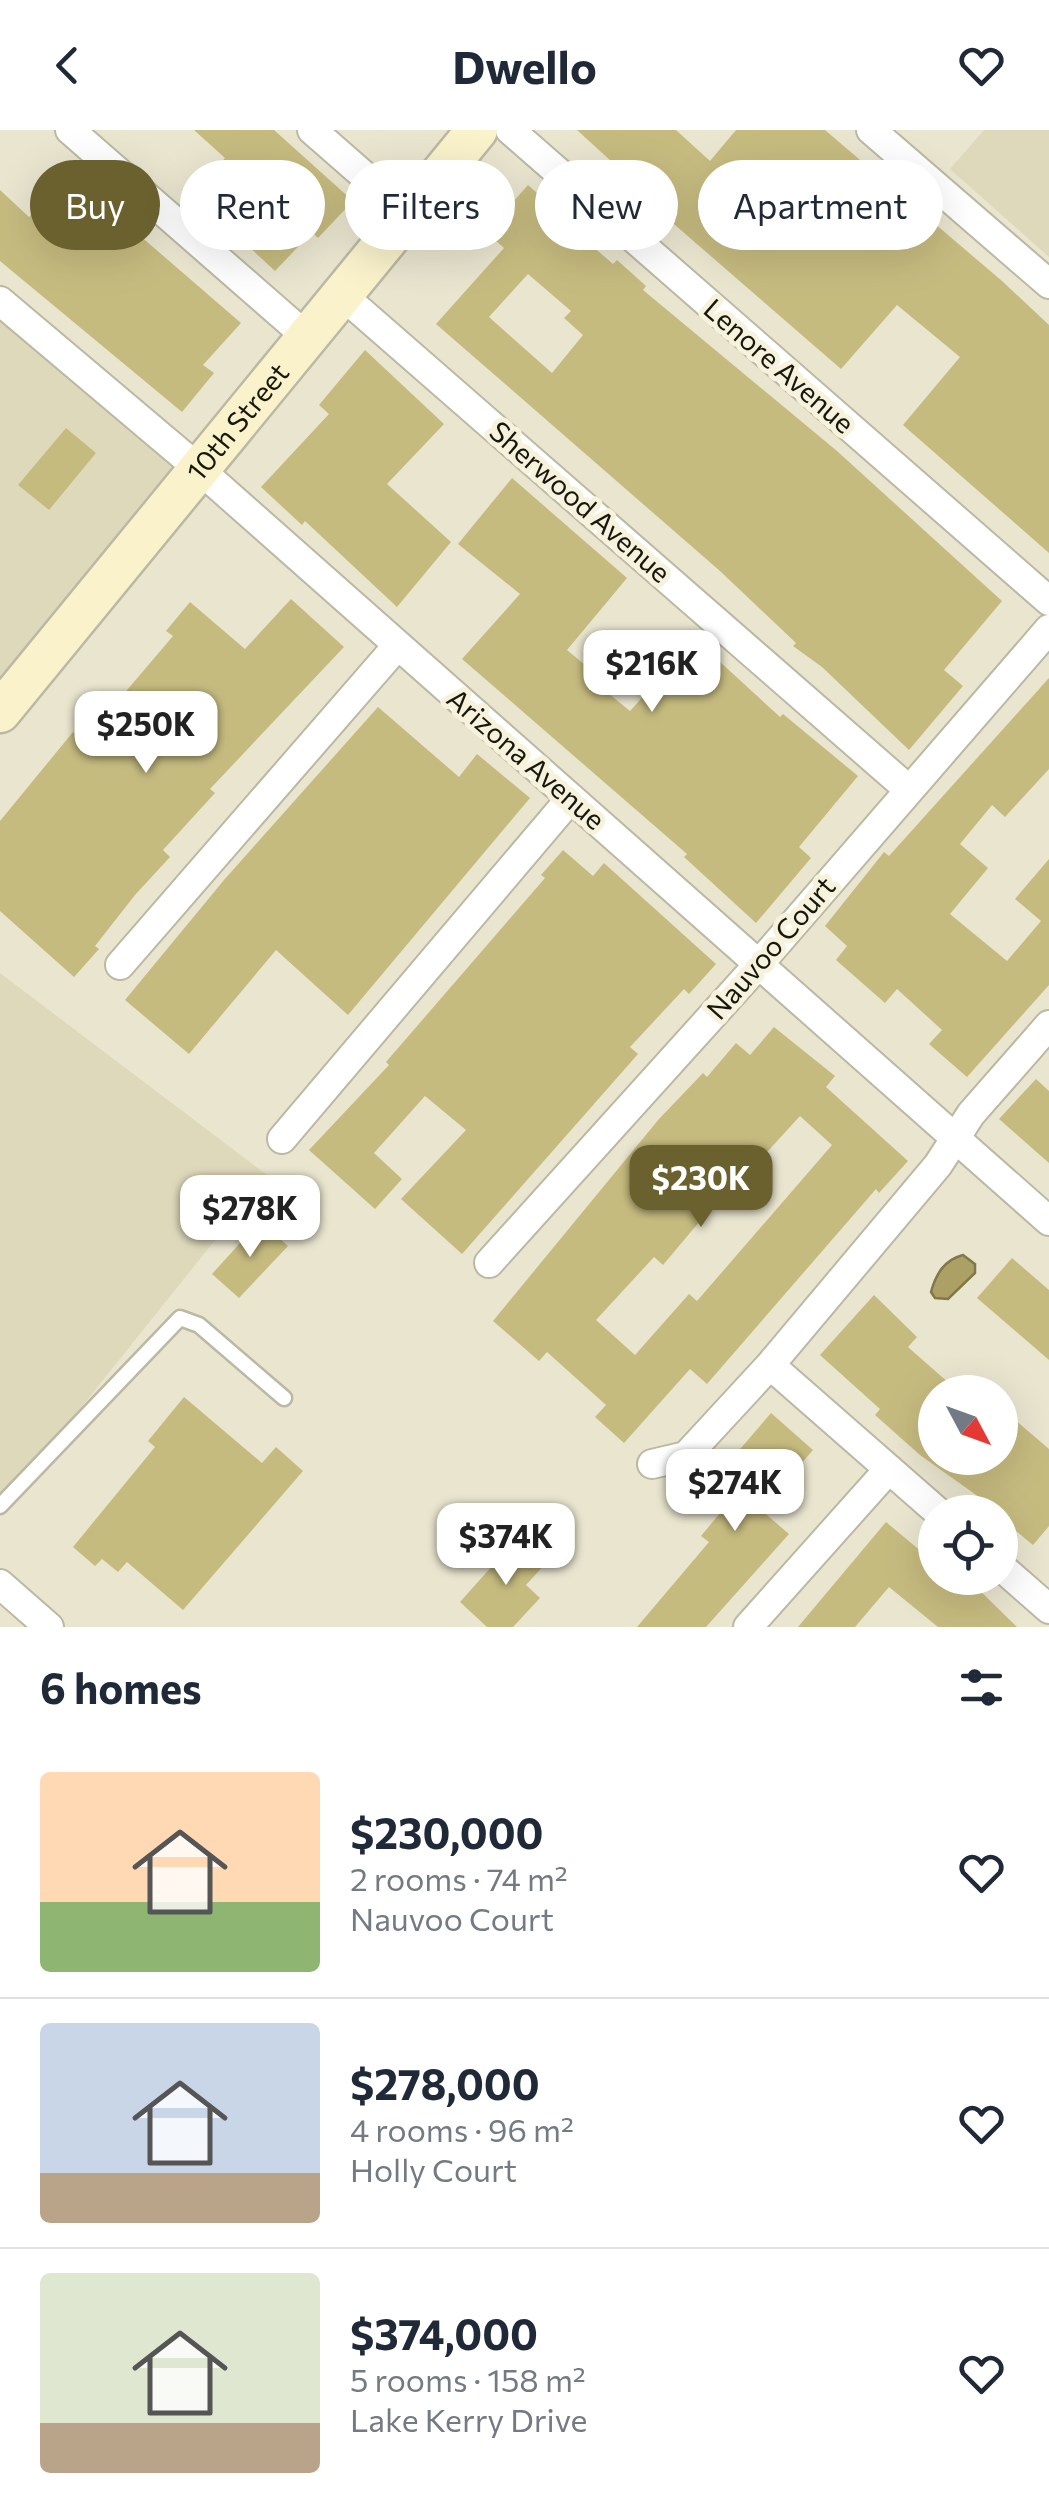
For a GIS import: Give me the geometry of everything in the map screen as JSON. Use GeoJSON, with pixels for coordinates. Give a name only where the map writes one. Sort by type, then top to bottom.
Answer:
{"type":"FeatureCollection","features":[{"type":"Feature","properties":{"kind":"street"},"geometry":{"type":"LineString","coordinates":[[70,130],[306,338]]}},
{"type":"Feature","properties":{"kind":"street"},"geometry":{"type":"LineString","coordinates":[[312,130],[346,160]]}},
{"type":"Feature","properties":{"kind":"street","name":"10th Street"},"geometry":{"type":"LineString","coordinates":[[452,160],[476,130]]}},
{"type":"Feature","properties":{"kind":"street","name":"Lenore Avenue"},"geometry":{"type":"LineString","coordinates":[[510,130],[1049,601]]}},
{"type":"Feature","properties":{"kind":"street"},"geometry":{"type":"LineString","coordinates":[[871,130],[1049,284]]}},
{"type":"Feature","properties":{"kind":"street","name":"10th Street"},"geometry":{"type":"LineString","coordinates":[[0,712],[379,250]]}},
{"type":"Feature","properties":{"kind":"street","name":"Sherwood Avenue"},"geometry":{"type":"LineString","coordinates":[[342,295],[908,789]]}},
{"type":"Feature","properties":{"kind":"street","name":"Arizona Avenue"},"geometry":{"type":"LineString","coordinates":[[0,301],[199,469],[1049,1221]]}},
{"type":"Feature","properties":{"kind":"street","name":"Nauvoo Court"},"geometry":{"type":"LineString","coordinates":[[489,1263],[758,965],[1049,630]]}},
{"type":"Feature","properties":{"kind":"street"},"geometry":{"type":"LineString","coordinates":[[120,965],[398,645]]}},
{"type":"Feature","properties":{"kind":"street"},"geometry":{"type":"LineString","coordinates":[[282,1139],[571,798]]}},
{"type":"Feature","properties":{"kind":"street"},"geometry":{"type":"LineString","coordinates":[[652,1464],[686,1456],[770,1365],[956,1138],[971,1114],[1049,1025]]}},
{"type":"Feature","properties":{"kind":"street"},"geometry":{"type":"LineString","coordinates":[[770,1365],[919,1495]]}},
{"type":"Feature","properties":{"kind":"street"},"geometry":{"type":"LineString","coordinates":[[748,1627],[889,1469]]}},
{"type":"Feature","properties":{"kind":"street"},"geometry":{"type":"LineString","coordinates":[[1018,1582],[1049,1610]]}},
{"type":"Feature","properties":{"kind":"street"},"geometry":{"type":"LineString","coordinates":[[0,1584],[50,1627]]}},
{"type":"Feature","properties":{"kind":"lane"},"geometry":{"type":"LineString","coordinates":[[0,1506],[180,1318],[200,1325],[284,1398]]}},
{"type":"Feature","properties":{"kind":"shaded area"},"geometry":{"type":"Polygon","coordinates":[[[984,130],[1049,130],[1049,257],[950,169],[984,130]]]}},
{"type":"Feature","properties":{"kind":"shaded area"},"geometry":{"type":"Polygon","coordinates":[[[0,306],[176,467],[0,683],[0,306]]]}},
{"type":"Feature","properties":{"kind":"shaded area"},"geometry":{"type":"Polygon","coordinates":[[[0,973],[267,1175],[0,1509],[0,973]]]}},
{"type":"Feature","properties":{"kind":"shaded area"},"geometry":{"type":"Polygon","coordinates":[[[963,1255],[975,1264],[975,1273],[948,1299],[935,1298],[931,1292],[938,1274],[951,1260],[963,1255]]]}},
{"type":"Feature","properties":{"kind":"building"},"geometry":{"type":"Polygon","coordinates":[[[194,130],[274,130],[307,160],[223,160],[194,130]]]}},
{"type":"Feature","properties":{"kind":"building"},"geometry":{"type":"Polygon","coordinates":[[[577,130],[676,130],[709,160],[698,160],[698,245],[678,228],[678,160],[610,160],[577,130]]]}},
{"type":"Feature","properties":{"kind":"building"},"geometry":{"type":"Polygon","coordinates":[[[736,130],[825,130],[860,160],[711,160],[736,130]]]}},
{"type":"Feature","properties":{"kind":"building"},"geometry":{"type":"Polygon","coordinates":[[[325,176],[345,194],[345,209],[325,231],[325,176]]]}},
{"type":"Feature","properties":{"kind":"building"},"geometry":{"type":"Polygon","coordinates":[[[528,185],[535,191],[535,250],[597,250],[613,264],[617,260],[646,286],[643,290],[837,451],[1002,601],[944,670],[963,686],[909,750],[822,667],[793,646],[796,643],[720,571],[436,324],[502,250],[515,250],[515,200],[528,185]],[[528,274],[489,317],[552,373],[583,335],[564,318],[571,311],[528,274]]]}},
{"type":"Feature","properties":{"kind":"building"},"geometry":{"type":"Polygon","coordinates":[[[0,190],[29,217],[30,250],[156,250],[241,323],[203,365],[214,373],[182,412],[0,261],[0,190]]]}},
{"type":"Feature","properties":{"kind":"building"},"geometry":{"type":"Polygon","coordinates":[[[943,231],[1002,281],[1049,325],[1049,553],[903,425],[960,357],[897,305],[841,369],[704,250],[943,250],[943,231]]]}},
{"type":"Feature","properties":{"kind":"building"},"geometry":{"type":"Polygon","coordinates":[[[252,250],[295,250],[275,271],[252,250]]]}},
{"type":"Feature","properties":{"kind":"building"},"geometry":{"type":"Polygon","coordinates":[[[365,350],[444,424],[387,484],[451,542],[397,607],[305,521],[302,525],[261,487],[329,414],[319,405],[365,350]]]}},
{"type":"Feature","properties":{"kind":"building"},"geometry":{"type":"Polygon","coordinates":[[[66,428],[96,453],[49,510],[18,485],[66,428]]]}},
{"type":"Feature","properties":{"kind":"building"},"geometry":{"type":"Polygon","coordinates":[[[512,478],[627,578],[567,650],[591,670],[586,675],[630,711],[695,639],[780,717],[783,714],[858,776],[799,847],[811,858],[756,923],[684,857],[687,854],[462,659],[520,594],[458,544],[512,478]]]}},
{"type":"Feature","properties":{"kind":"building"},"geometry":{"type":"Polygon","coordinates":[[[291,599],[344,647],[210,789],[215,793],[163,850],[170,857],[135,895],[95,946],[99,949],[74,977],[0,911],[0,821],[73,732],[93,749],[130,704],[122,696],[173,636],[166,631],[190,602],[245,649],[291,599]]]}},
{"type":"Feature","properties":{"kind":"building"},"geometry":{"type":"Polygon","coordinates":[[[1049,678],[1049,769],[1005,817],[992,805],[960,844],[988,868],[950,914],[1007,961],[1041,921],[1015,899],[1049,859],[1049,985],[967,1077],[929,1044],[942,1030],[897,989],[885,1003],[836,960],[847,946],[825,926],[884,852],[889,856],[1049,678]]]}},
{"type":"Feature","properties":{"kind":"building"},"geometry":{"type":"Polygon","coordinates":[[[378,707],[459,777],[477,754],[530,798],[348,1015],[276,950],[189,1054],[125,1000],[224,880],[378,707]]]}},
{"type":"Feature","properties":{"kind":"building"},"geometry":{"type":"Polygon","coordinates":[[[563,850],[593,876],[604,863],[716,964],[689,994],[684,989],[630,1047],[638,1054],[462,1254],[401,1199],[466,1130],[425,1096],[374,1153],[402,1179],[375,1209],[309,1150],[389,1065],[386,1062],[545,878],[541,875],[563,850]]]}},
{"type":"Feature","properties":{"kind":"building"},"geometry":{"type":"Polygon","coordinates":[[[774,1027],[835,1076],[826,1087],[908,1161],[879,1193],[876,1189],[707,1384],[690,1369],[624,1443],[595,1417],[606,1405],[547,1352],[539,1361],[493,1321],[659,1119],[703,1073],[707,1077],[736,1043],[750,1055],[774,1027]],[[800,1116],[736,1186],[732,1183],[663,1265],[654,1257],[596,1320],[635,1355],[689,1294],[697,1301],[832,1145],[800,1116]]]}},
{"type":"Feature","properties":{"kind":"building"},"geometry":{"type":"Polygon","coordinates":[[[1036,1079],[1049,1091],[1049,1163],[999,1119],[1036,1079]]]}},
{"type":"Feature","properties":{"kind":"building"},"geometry":{"type":"Polygon","coordinates":[[[260,1221],[288,1246],[239,1298],[212,1274],[260,1221]]]}},
{"type":"Feature","properties":{"kind":"building"},"geometry":{"type":"Polygon","coordinates":[[[1012,1258],[1049,1290],[1049,1360],[977,1298],[1012,1258]]]}},
{"type":"Feature","properties":{"kind":"building"},"geometry":{"type":"Polygon","coordinates":[[[874,1295],[917,1337],[908,1347],[940,1375],[918,1375],[918,1453],[875,1415],[880,1409],[820,1355],[874,1295]]]}},
{"type":"Feature","properties":{"kind":"building"},"geometry":{"type":"Polygon","coordinates":[[[184,1397],[262,1463],[276,1447],[303,1471],[183,1610],[127,1562],[118,1572],[102,1559],[95,1566],[73,1547],[155,1447],[148,1441],[184,1397]]]}},
{"type":"Feature","properties":{"kind":"building"},"geometry":{"type":"Polygon","coordinates":[[[771,1413],[813,1450],[761,1510],[789,1534],[706,1627],[637,1627],[709,1542],[701,1536],[754,1472],[735,1455],[771,1413]]]}},
{"type":"Feature","properties":{"kind":"building"},"geometry":{"type":"Polygon","coordinates":[[[1018,1422],[1049,1449],[1049,1526],[1033,1545],[1018,1533],[1018,1495],[976,1495],[948,1475],[1018,1475],[1018,1422]]]}},
{"type":"Feature","properties":{"kind":"building"},"geometry":{"type":"Polygon","coordinates":[[[886,1522],[918,1549],[918,1595],[984,1595],[1017,1627],[938,1627],[889,1587],[855,1627],[798,1627],[886,1522]]]}},
{"type":"Feature","properties":{"kind":"building"},"geometry":{"type":"Polygon","coordinates":[[[519,1536],[547,1562],[526,1585],[540,1598],[513,1627],[487,1627],[460,1602],[519,1536]]]}}]}
